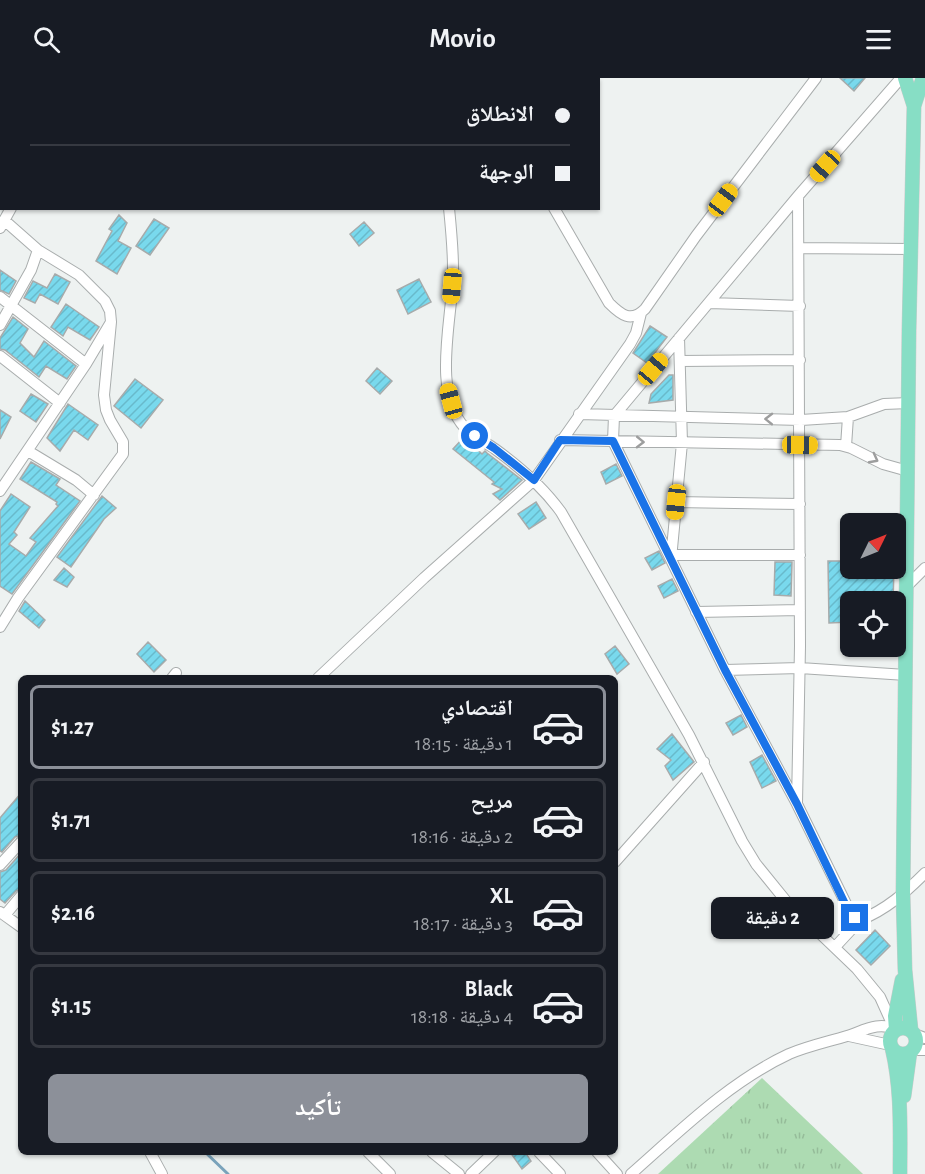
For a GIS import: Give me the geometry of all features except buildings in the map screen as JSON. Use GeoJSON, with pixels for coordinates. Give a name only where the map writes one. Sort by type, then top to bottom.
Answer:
{"type":"FeatureCollection","features":[{"type":"Feature","properties":{"kind":"main road"},"geometry":{"type":"LineString","coordinates":[[903,78],[914,106]]}},
{"type":"Feature","properties":{"kind":"main road"},"geometry":{"type":"LineString","coordinates":[[901,1106],[916,1051],[917,1034],[905,970],[903,895],[910,249],[914,106],[922,78]]}},
{"type":"Feature","properties":{"kind":"main road"},"geometry":{"type":"LineString","coordinates":[[900,1174],[901,1106],[897,1069],[890,1040],[895,1030],[896,1006],[905,970]]}},
{"type":"Feature","properties":{"kind":"main road"},"geometry":{"type":"LineString","coordinates":[[895,1030],[903,1028],[917,1034]]}},
{"type":"Feature","properties":{"kind":"main road"},"geometry":{"type":"LineString","coordinates":[[891,1047],[900,1054],[916,1051]]}},
{"type":"Feature","properties":{"kind":"street"},"geometry":{"type":"LineString","coordinates":[[321,675],[424,578],[534,480],[560,440],[630,344],[636,333],[641,314],[696,236],[816,78]]}},
{"type":"Feature","properties":{"kind":"street"},"geometry":{"type":"LineString","coordinates":[[860,920],[855,918],[846,906],[797,804],[696,612],[613,441],[614,416],[798,196],[903,78]]}},
{"type":"Feature","properties":{"kind":"street"},"geometry":{"type":"LineString","coordinates":[[797,804],[801,420],[798,196]]}},
{"type":"Feature","properties":{"kind":"street"},"geometry":{"type":"LineString","coordinates":[[0,627],[18,598],[119,461],[124,449],[123,442],[106,410],[104,395],[110,311],[105,301],[84,280],[2,224],[10,210]]}},
{"type":"Feature","properties":{"kind":"street"},"geometry":{"type":"LineString","coordinates":[[449,210],[453,269],[446,375],[454,411],[465,428],[534,480],[561,512],[704,762],[756,864],[786,901],[857,969],[880,997],[895,1030]]}},
{"type":"Feature","properties":{"kind":"street"},"geometry":{"type":"LineString","coordinates":[[555,210],[609,303],[626,317],[641,314]]}},
{"type":"Feature","properties":{"kind":"street"},"geometry":{"type":"LineString","coordinates":[[799,248],[910,249]]}},
{"type":"Feature","properties":{"kind":"street"},"geometry":{"type":"LineString","coordinates":[[0,325],[31,270],[38,250]]}},
{"type":"Feature","properties":{"kind":"street"},"geometry":{"type":"LineString","coordinates":[[0,297],[86,364]]}},
{"type":"Feature","properties":{"kind":"street"},"geometry":{"type":"LineString","coordinates":[[709,303],[800,306]]}},
{"type":"Feature","properties":{"kind":"street"},"geometry":{"type":"LineString","coordinates":[[0,491],[60,404],[111,322]]}},
{"type":"Feature","properties":{"kind":"street"},"geometry":{"type":"LineString","coordinates":[[671,558],[682,443],[679,338]]}},
{"type":"Feature","properties":{"kind":"street"},"geometry":{"type":"LineString","coordinates":[[0,356],[60,404]]}},
{"type":"Feature","properties":{"kind":"street"},"geometry":{"type":"LineString","coordinates":[[680,361],[800,360]]}},
{"type":"Feature","properties":{"kind":"street"},"geometry":{"type":"LineString","coordinates":[[579,414],[801,420],[848,417],[884,404],[909,403]]}},
{"type":"Feature","properties":{"kind":"street"},"geometry":{"type":"LineString","coordinates":[[846,446],[848,417]]}},
{"type":"Feature","properties":{"kind":"street"},"geometry":{"type":"LineString","coordinates":[[560,440],[846,446],[883,464],[908,471]]}},
{"type":"Feature","properties":{"kind":"street"},"geometry":{"type":"LineString","coordinates":[[28,451],[76,480],[94,495]]}},
{"type":"Feature","properties":{"kind":"street"},"geometry":{"type":"LineString","coordinates":[[676,502],[800,504]]}},
{"type":"Feature","properties":{"kind":"street"},"geometry":{"type":"LineString","coordinates":[[671,558],[800,555]]}},
{"type":"Feature","properties":{"kind":"street"},"geometry":{"type":"LineString","coordinates":[[906,586],[925,568]]}},
{"type":"Feature","properties":{"kind":"street"},"geometry":{"type":"LineString","coordinates":[[696,612],[800,610]]}},
{"type":"Feature","properties":{"kind":"street"},"geometry":{"type":"LineString","coordinates":[[725,670],[800,668],[906,675]]}},
{"type":"Feature","properties":{"kind":"street"},"geometry":{"type":"LineString","coordinates":[[618,859],[704,762]]}},
{"type":"Feature","properties":{"kind":"street"},"geometry":{"type":"LineString","coordinates":[[0,865],[18,845]]}},
{"type":"Feature","properties":{"kind":"street"},"geometry":{"type":"LineString","coordinates":[[835,946],[860,920],[903,895],[925,873]]}},
{"type":"Feature","properties":{"kind":"street"},"geometry":{"type":"LineString","coordinates":[[18,899],[2,914],[18,924]]}},
{"type":"Feature","properties":{"kind":"street"},"geometry":{"type":"LineString","coordinates":[[631,1174],[715,1102],[789,1054],[880,1026],[895,1030]]}},
{"type":"Feature","properties":{"kind":"street"},"geometry":{"type":"LineString","coordinates":[[849,1036],[891,1047]]}},
{"type":"Feature","properties":{"kind":"street"},"geometry":{"type":"LineString","coordinates":[[152,1155],[162,1174]]}},
{"type":"Feature","properties":{"kind":"street"},"geometry":{"type":"LineString","coordinates":[[371,1155],[390,1174]]}},
{"type":"Feature","properties":{"kind":"street"},"geometry":{"type":"LineString","coordinates":[[436,1155],[459,1174]]}},
{"type":"Feature","properties":{"kind":"street"},"geometry":{"type":"LineString","coordinates":[[471,1174],[491,1155]]}},
{"type":"Feature","properties":{"kind":"street"},"geometry":{"type":"LineString","coordinates":[[542,1155],[560,1174]]}},
{"type":"Feature","properties":{"kind":"street"},"geometry":{"type":"LineString","coordinates":[[600,1155],[617,1174]]}},
{"type":"Feature","properties":{"kind":"green space"},"geometry":{"type":"Polygon","coordinates":[[[762,1078],[863,1174],[658,1174],[762,1078]]]}},
{"type":"Feature","properties":{"kind":"waterway"},"geometry":{"type":"LineString","coordinates":[[208,1155],[228,1174]]}},
{"type":"Feature","properties":{"kind":"route"},"geometry":{"type":"LineString","coordinates":[[475,436],[534,480],[560,440],[613,441],[753,726],[797,804],[846,906],[855,918]]}}]}
